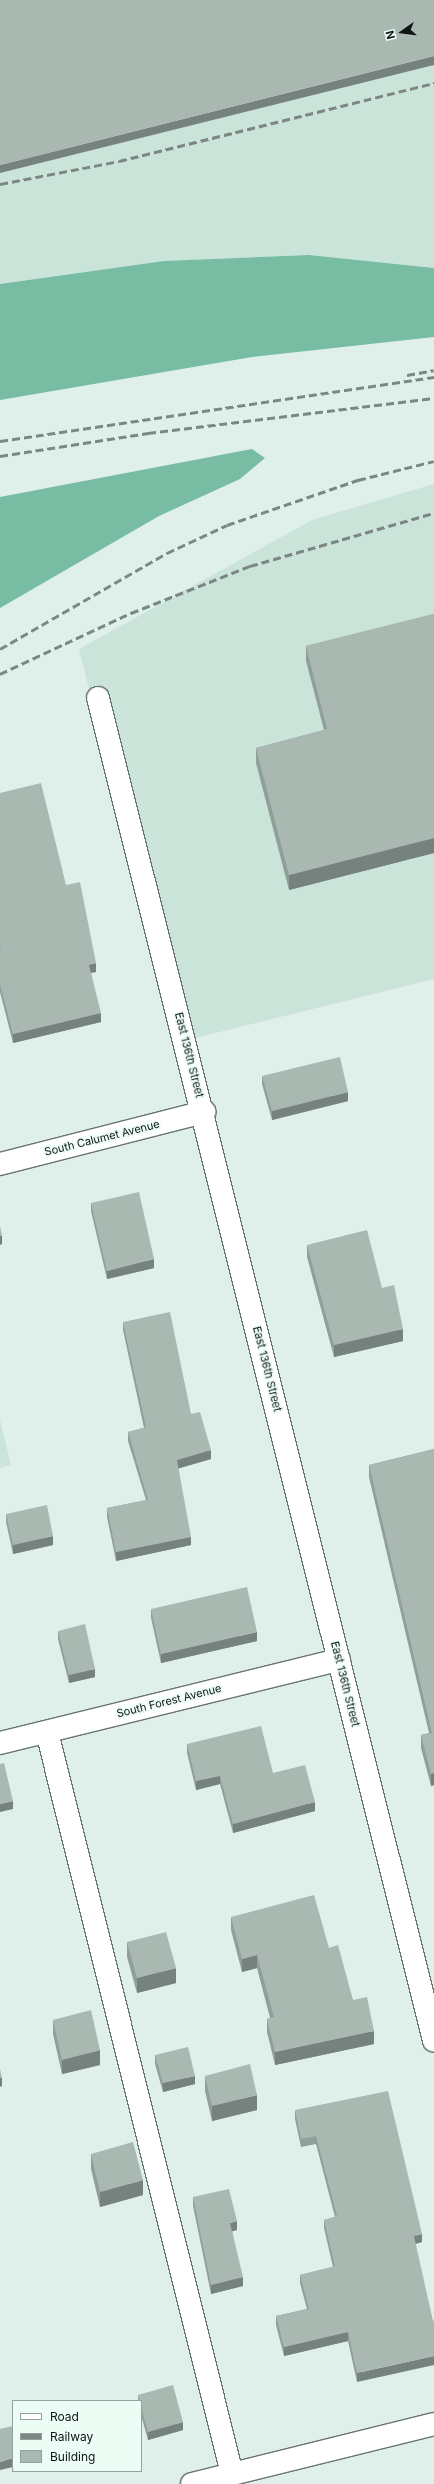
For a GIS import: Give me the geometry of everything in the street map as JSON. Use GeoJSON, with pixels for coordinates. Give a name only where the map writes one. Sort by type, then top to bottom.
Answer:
{"type":"FeatureCollection","features":[{"type":"Feature","properties":{"kind":"street","name":"East 136th Street"},"geometry":{"type":"LineString","coordinates":[[98,698],[204,1112],[434,2041]]}},
{"type":"Feature","properties":{"kind":"street","name":"South Calumet Avenue"},"geometry":{"type":"LineString","coordinates":[[0,1164],[204,1112]]}},
{"type":"Feature","properties":{"kind":"street","name":"South Forest Avenue"},"geometry":{"type":"LineString","coordinates":[[0,1743],[339,1660]]}},
{"type":"Feature","properties":{"kind":"street"},"geometry":{"type":"LineString","coordinates":[[47,1732],[232,2474]]}},
{"type":"Feature","properties":{"kind":"street"},"geometry":{"type":"LineString","coordinates":[[192,2484],[434,2424]]}},
{"type":"Feature","properties":{"kind":"shaded area"},"geometry":{"type":"Polygon","coordinates":[[[0,0],[434,0],[434,268],[309,255],[164,261],[0,284],[0,0]]]}},
{"type":"Feature","properties":{"kind":"shaded area"},"geometry":{"type":"Polygon","coordinates":[[[434,484],[434,979],[179,1042],[79,649],[312,520],[434,484]]]}},
{"type":"Feature","properties":{"kind":"shaded area"},"geometry":{"type":"Polygon","coordinates":[[[0,1420],[11,1465],[0,1468],[0,1420]]]}},
{"type":"Feature","properties":{"kind":"green space"},"geometry":{"type":"Polygon","coordinates":[[[309,255],[434,268],[434,337],[252,357],[0,400],[0,284],[164,261],[309,255]]]}},
{"type":"Feature","properties":{"kind":"green space"},"geometry":{"type":"Polygon","coordinates":[[[252,449],[265,458],[240,479],[159,516],[0,608],[0,497],[252,449]]]}},
{"type":"Feature","properties":{"kind":"building"},"geometry":{"type":"Polygon","coordinates":[[[0,0],[434,0],[434,56],[0,165],[0,0]]]}},
{"type":"Feature","properties":{"kind":"building"},"geometry":{"type":"Polygon","coordinates":[[[434,614],[434,838],[289,875],[256,748],[327,729],[306,646],[434,614]]]}},
{"type":"Feature","properties":{"kind":"building"},"geometry":{"type":"Polygon","coordinates":[[[41,783],[66,885],[80,882],[96,963],[89,965],[101,1013],[13,1034],[0,984],[0,793],[41,783]]]}},
{"type":"Feature","properties":{"kind":"building"},"geometry":{"type":"Polygon","coordinates":[[[340,1057],[348,1092],[272,1111],[262,1076],[340,1057]]]}},
{"type":"Feature","properties":{"kind":"building"},"geometry":{"type":"Polygon","coordinates":[[[139,1192],[154,1259],[107,1271],[91,1203],[139,1192]]]}},
{"type":"Feature","properties":{"kind":"building"},"geometry":{"type":"Polygon","coordinates":[[[367,1230],[382,1288],[394,1285],[403,1329],[334,1345],[307,1245],[367,1230]]]}},
{"type":"Feature","properties":{"kind":"building"},"geometry":{"type":"Polygon","coordinates":[[[170,1312],[191,1414],[200,1412],[211,1450],[177,1460],[191,1537],[116,1552],[107,1508],[148,1500],[128,1432],[146,1427],[123,1322],[170,1312]]]}},
{"type":"Feature","properties":{"kind":"building"},"geometry":{"type":"Polygon","coordinates":[[[434,1449],[434,1773],[431,1774],[421,1735],[432,1733],[369,1465],[434,1449]]]}},
{"type":"Feature","properties":{"kind":"building"},"geometry":{"type":"Polygon","coordinates":[[[47,1505],[53,1536],[13,1545],[6,1514],[47,1505]]]}},
{"type":"Feature","properties":{"kind":"building"},"geometry":{"type":"Polygon","coordinates":[[[247,1587],[257,1632],[161,1654],[151,1609],[247,1587]]]}},
{"type":"Feature","properties":{"kind":"building"},"geometry":{"type":"Polygon","coordinates":[[[85,1624],[95,1669],[69,1675],[58,1631],[85,1624]]]}},
{"type":"Feature","properties":{"kind":"building"},"geometry":{"type":"Polygon","coordinates":[[[261,1726],[273,1773],[305,1765],[315,1802],[233,1824],[220,1776],[196,1781],[187,1744],[261,1726]]]}},
{"type":"Feature","properties":{"kind":"building"},"geometry":{"type":"Polygon","coordinates":[[[4,1763],[13,1801],[0,1804],[0,1764],[4,1763]]]}},
{"type":"Feature","properties":{"kind":"building"},"geometry":{"type":"Polygon","coordinates":[[[314,1895],[329,1948],[338,1945],[353,2000],[367,1997],[374,2031],[275,2052],[267,2019],[274,2017],[257,1955],[242,1959],[231,1917],[314,1895]]]}},
{"type":"Feature","properties":{"kind":"building"},"geometry":{"type":"Polygon","coordinates":[[[166,1932],[176,1968],[137,1978],[127,1942],[166,1932]]]}},
{"type":"Feature","properties":{"kind":"building"},"geometry":{"type":"Polygon","coordinates":[[[91,2010],[100,2050],[62,2060],[53,2020],[91,2010]]]}},
{"type":"Feature","properties":{"kind":"building"},"geometry":{"type":"Polygon","coordinates":[[[188,2047],[195,2076],[163,2083],[155,2055],[188,2047]]]}},
{"type":"Feature","properties":{"kind":"building"},"geometry":{"type":"Polygon","coordinates":[[[250,2064],[257,2095],[212,2106],[205,2076],[250,2064]]]}},
{"type":"Feature","properties":{"kind":"building"},"geometry":{"type":"Polygon","coordinates":[[[388,2091],[422,2234],[414,2236],[433,2321],[434,2320],[434,2356],[357,2373],[348,2332],[284,2347],[276,2316],[309,2309],[300,2275],[335,2266],[324,2220],[337,2216],[316,2136],[301,2139],[295,2110],[388,2091]]]}},
{"type":"Feature","properties":{"kind":"building"},"geometry":{"type":"Polygon","coordinates":[[[133,2142],[143,2180],[100,2192],[91,2154],[133,2142]]]}},
{"type":"Feature","properties":{"kind":"building"},"geometry":{"type":"Polygon","coordinates":[[[229,2189],[237,2221],[230,2223],[243,2277],[211,2285],[193,2197],[229,2189]]]}},
{"type":"Feature","properties":{"kind":"building"},"geometry":{"type":"Polygon","coordinates":[[[173,2385],[183,2422],[148,2432],[142,2411],[142,2400],[139,2400],[138,2395],[173,2385]]]}},
{"type":"Feature","properties":{"kind":"building"},"geometry":{"type":"Polygon","coordinates":[[[12,2426],[12,2458],[0,2462],[0,2429],[12,2426]]]}},
{"type":"Feature","properties":{"kind":"railway"},"geometry":{"type":"LineString","coordinates":[[0,184],[119,161],[434,83]]}},
{"type":"Feature","properties":{"kind":"railway"},"geometry":{"type":"LineString","coordinates":[[407,375],[434,370]]}},
{"type":"Feature","properties":{"kind":"railway"},"geometry":{"type":"LineString","coordinates":[[0,441],[434,377]]}},
{"type":"Feature","properties":{"kind":"railway"},"geometry":{"type":"LineString","coordinates":[[0,456],[148,433],[434,398]]}},
{"type":"Feature","properties":{"kind":"railway"},"geometry":{"type":"LineString","coordinates":[[0,649],[167,553],[227,525],[358,480],[434,461]]}},
{"type":"Feature","properties":{"kind":"railway"},"geometry":{"type":"LineString","coordinates":[[0,674],[131,613],[250,566],[434,513]]}}]}
